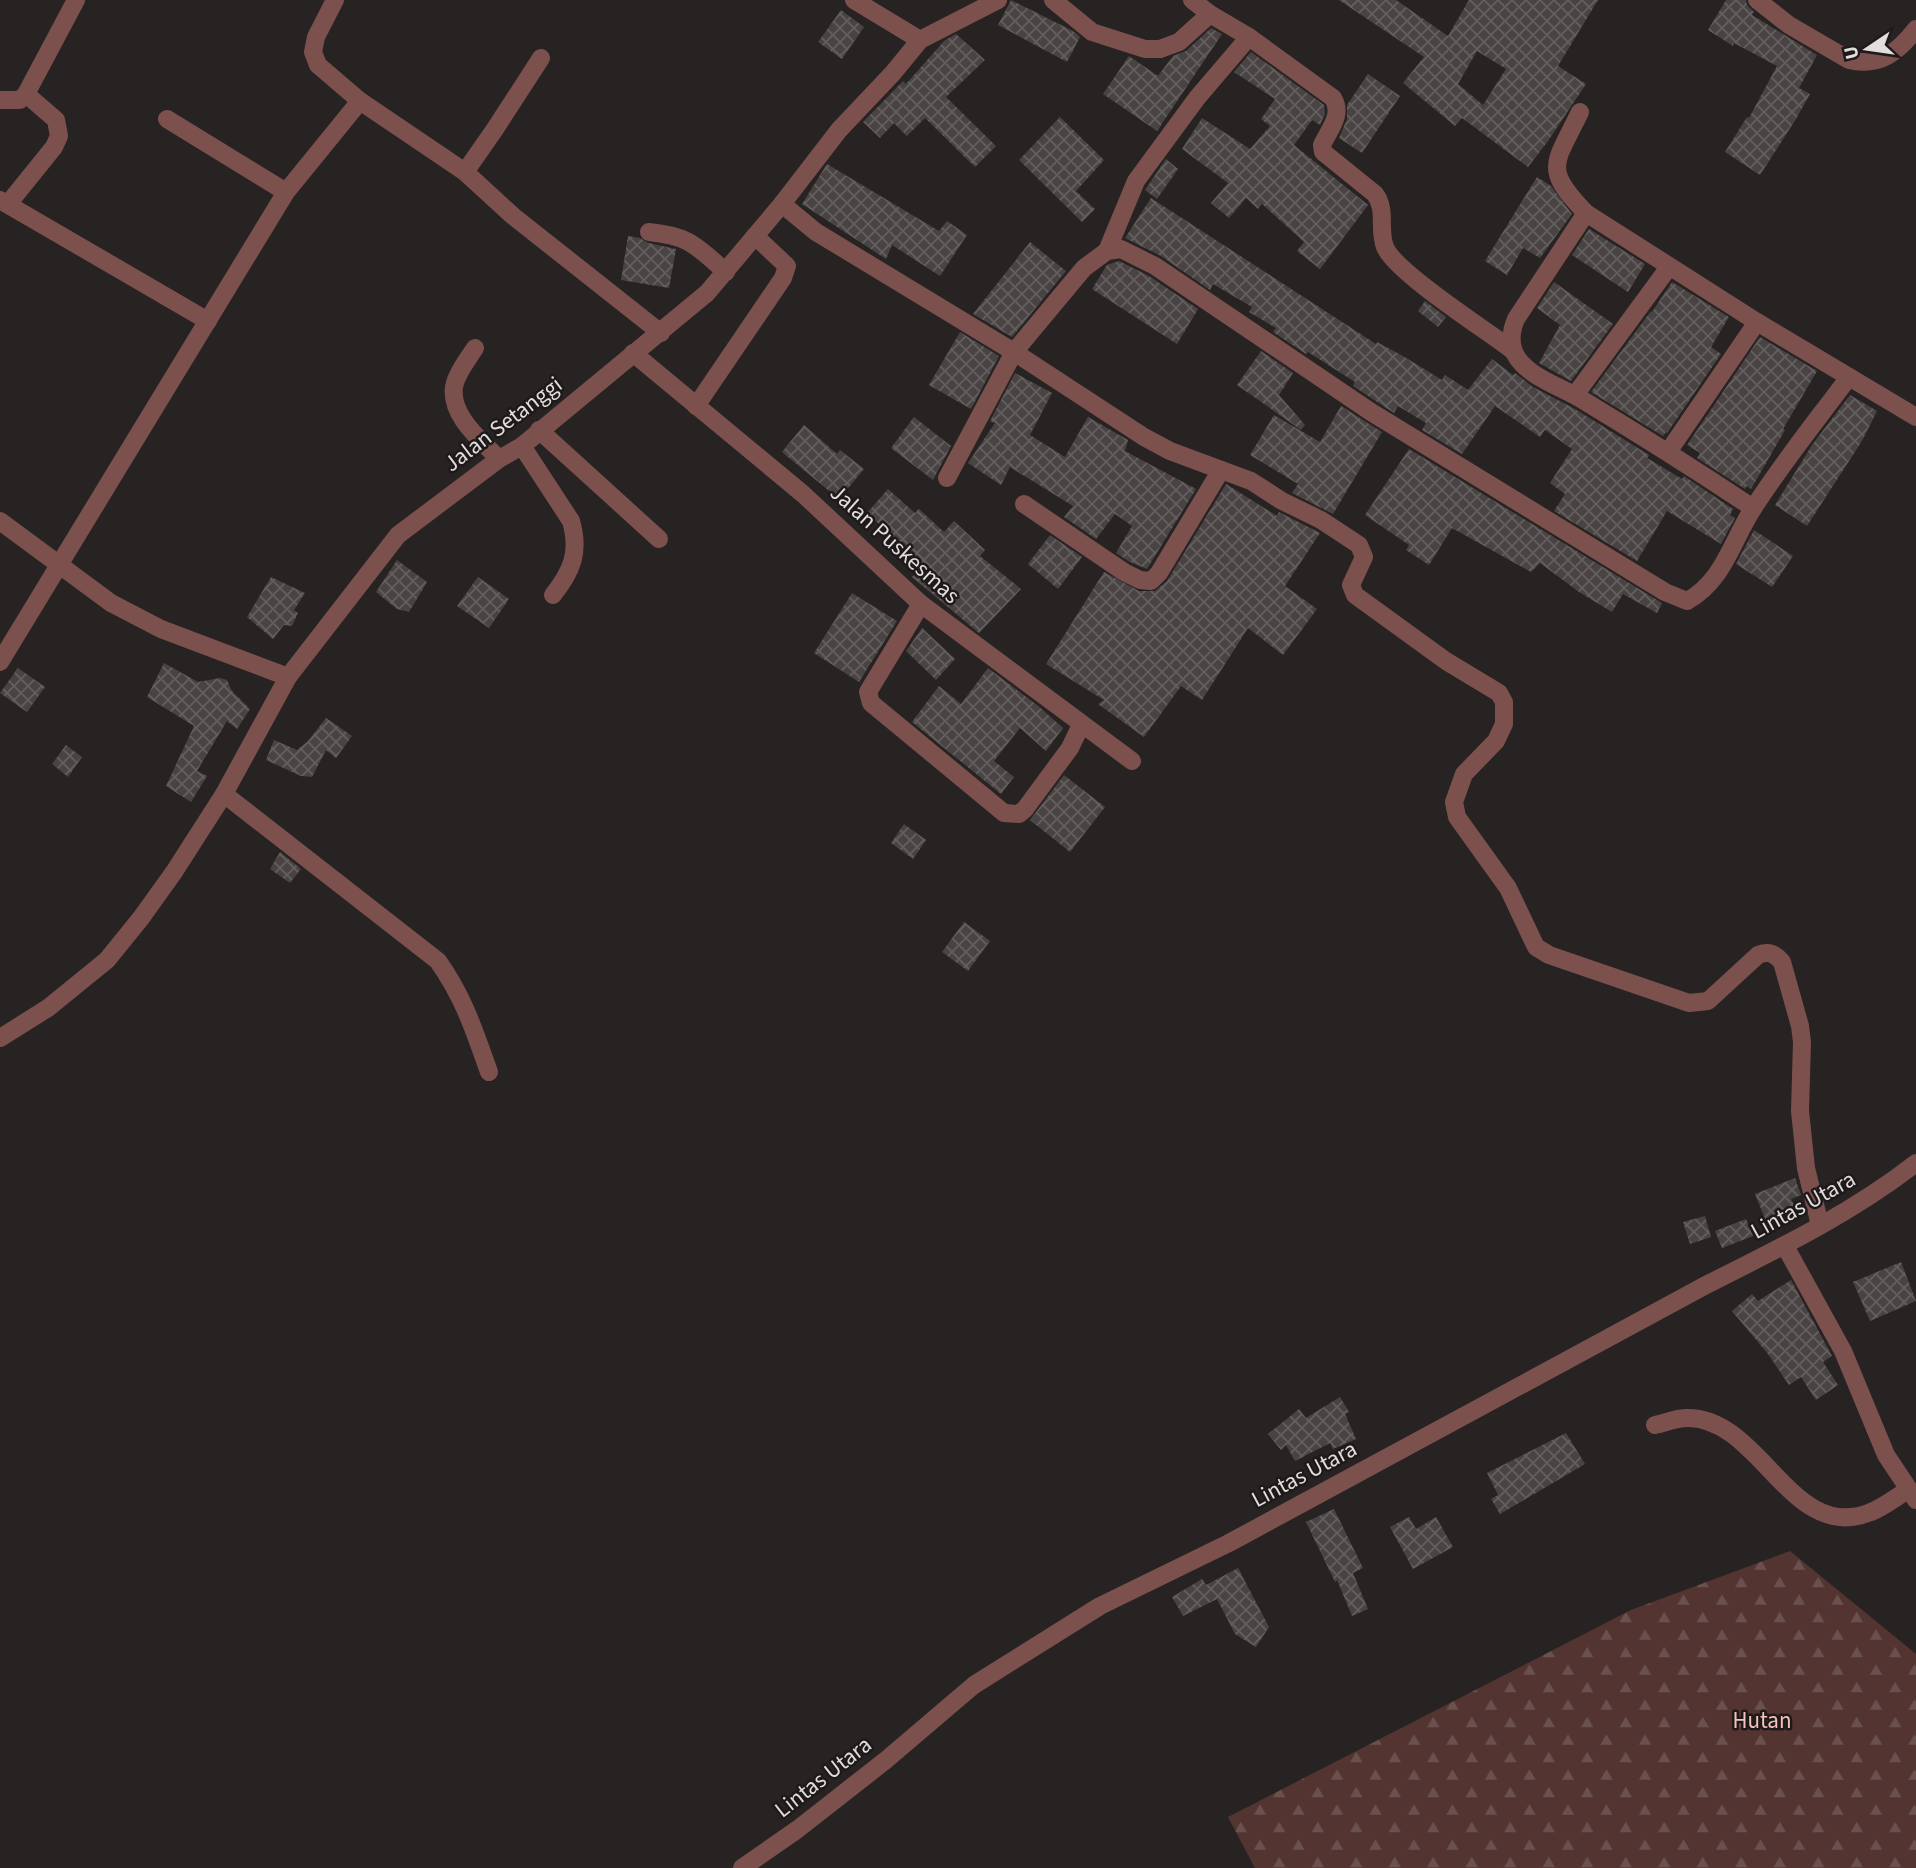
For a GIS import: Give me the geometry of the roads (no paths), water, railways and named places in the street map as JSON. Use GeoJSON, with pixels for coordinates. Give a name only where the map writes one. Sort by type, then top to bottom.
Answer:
{"type":"FeatureCollection","features":[{"type":"Feature","properties":{"kind":"street"},"geometry":{"type":"LineString","coordinates":[[0,100],[20,100],[26,94],[76,0]]}},
{"type":"Feature","properties":{"kind":"street"},"geometry":{"type":"LineString","coordinates":[[335,0],[316,37],[313,52],[318,65],[360,101],[464,172],[513,216],[661,333]]}},
{"type":"Feature","properties":{"kind":"street"},"geometry":{"type":"LineString","coordinates":[[854,0],[920,40]]}},
{"type":"Feature","properties":{"kind":"street","name":"Jalan Setanggi"},"geometry":{"type":"LineString","coordinates":[[0,1038],[48,1008],[107,960],[174,872],[224,794],[289,677],[398,535],[499,459],[522,446],[707,293],[782,204],[839,130],[920,40],[998,0]]}},
{"type":"Feature","properties":{"kind":"street"},"geometry":{"type":"LineString","coordinates":[[1053,0],[1092,32],[1145,49],[1160,49],[1179,42],[1210,14]]}},
{"type":"Feature","properties":{"kind":"street"},"geometry":{"type":"LineString","coordinates":[[1192,0],[1249,37],[1333,98],[1338,114],[1322,145],[1323,152],[1380,200],[1384,246],[1400,267],[1512,350],[1528,370],[1575,395],[1668,452],[1753,508]]}},
{"type":"Feature","properties":{"kind":"street"},"geometry":{"type":"LineString","coordinates":[[1757,0],[1789,25],[1849,60],[1859,62],[1882,60],[1900,48],[1916,29]]}},
{"type":"Feature","properties":{"kind":"street"},"geometry":{"type":"LineString","coordinates":[[1107,251],[1136,181],[1196,98],[1249,37]]}},
{"type":"Feature","properties":{"kind":"street"},"geometry":{"type":"LineString","coordinates":[[464,172],[495,130],[541,58]]}},
{"type":"Feature","properties":{"kind":"street"},"geometry":{"type":"LineString","coordinates":[[26,94],[56,120],[59,136],[54,147],[4,202],[208,321]]}},
{"type":"Feature","properties":{"kind":"street"},"geometry":{"type":"LineString","coordinates":[[0,662],[286,192],[360,101]]}},
{"type":"Feature","properties":{"kind":"street"},"geometry":{"type":"LineString","coordinates":[[1580,112],[1557,160],[1556,175],[1565,191],[1586,213],[1757,322],[1916,417]]}},
{"type":"Feature","properties":{"kind":"street"},"geometry":{"type":"LineString","coordinates":[[167,119],[286,192]]}},
{"type":"Feature","properties":{"kind":"street"},"geometry":{"type":"LineString","coordinates":[[782,204],[816,232],[1014,352],[1144,437],[1171,451],[1251,481],[1282,501],[1321,520],[1359,545],[1364,557],[1351,584],[1355,595],[1446,661],[1499,693],[1504,702],[1504,724],[1496,741],[1464,774],[1454,802],[1457,817],[1508,888],[1536,947],[1542,952],[1689,1003],[1708,1001],[1758,955],[1767,952],[1776,954],[1782,962],[1800,1026],[1800,1111],[1806,1168],[1820,1225]]}},
{"type":"Feature","properties":{"kind":"street"},"geometry":{"type":"LineString","coordinates":[[1512,350],[1510,332],[1516,319],[1586,213]]}},
{"type":"Feature","properties":{"kind":"street"},"geometry":{"type":"LineString","coordinates":[[649,232],[676,235],[684,239],[726,272]]}},
{"type":"Feature","properties":{"kind":"street"},"geometry":{"type":"LineString","coordinates":[[696,406],[783,278],[787,266],[755,236]]}},
{"type":"Feature","properties":{"kind":"street"},"geometry":{"type":"LineString","coordinates":[[947,478],[1014,352],[1084,268],[1107,251],[1121,248],[1155,266],[1371,412],[1665,592],[1687,601],[1702,593],[1716,578],[1753,508],[1849,377]]}},
{"type":"Feature","properties":{"kind":"street"},"geometry":{"type":"LineString","coordinates":[[1575,395],[1669,267]]}},
{"type":"Feature","properties":{"kind":"street"},"geometry":{"type":"LineString","coordinates":[[1668,452],[1757,322]]}},
{"type":"Feature","properties":{"kind":"street"},"geometry":{"type":"LineString","coordinates":[[475,348],[454,385],[455,404],[467,424],[499,459]]}},
{"type":"Feature","properties":{"kind":"street","name":"Jalan Puskesmas"},"geometry":{"type":"LineString","coordinates":[[633,353],[803,494],[921,604],[1132,761]]}},
{"type":"Feature","properties":{"kind":"street"},"geometry":{"type":"LineString","coordinates":[[540,430],[659,538]]}},
{"type":"Feature","properties":{"kind":"street"},"geometry":{"type":"LineString","coordinates":[[522,446],[571,522],[575,534],[575,559],[569,575],[553,595]]}},
{"type":"Feature","properties":{"kind":"street"},"geometry":{"type":"LineString","coordinates":[[1024,504],[1124,572],[1140,580],[1151,581],[1159,573],[1221,470]]}},
{"type":"Feature","properties":{"kind":"street"},"geometry":{"type":"LineString","coordinates":[[0,521],[111,603],[161,629],[289,677]]}},
{"type":"Feature","properties":{"kind":"street"},"geometry":{"type":"LineString","coordinates":[[921,604],[871,687],[868,697],[876,709],[1004,813],[1012,815],[1026,809],[1070,748],[1081,725]]}},
{"type":"Feature","properties":{"kind":"street"},"geometry":{"type":"LineString","coordinates":[[224,794],[438,961],[466,1005],[489,1072]]}},
{"type":"Feature","properties":{"kind":"street","name":"Lintas Utara"},"geometry":{"type":"LineString","coordinates":[[743,1868],[853,1786],[974,1685],[1100,1606],[1229,1543],[1706,1285],[1785,1246],[1884,1188],[1916,1163]]}},
{"type":"Feature","properties":{"kind":"street"},"geometry":{"type":"LineString","coordinates":[[1656,1425],[1686,1418],[1707,1421],[1721,1427],[1738,1439],[1803,1502],[1822,1514],[1851,1517],[1912,1495],[1886,1455],[1843,1351],[1785,1246]]}},
{"type":"Feature","properties":{"kind":"park label","name":"Hutan"},"geometry":{"type":"Point","coordinates":[1762,1720]}}]}
